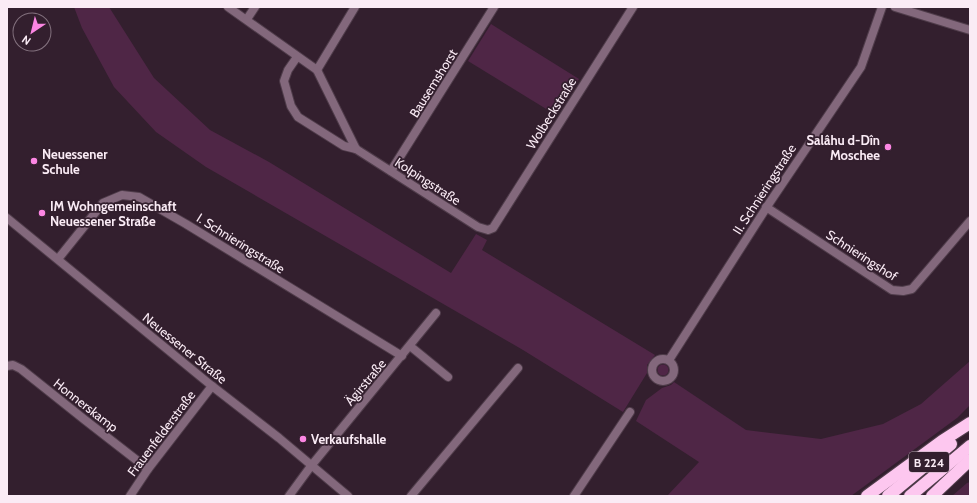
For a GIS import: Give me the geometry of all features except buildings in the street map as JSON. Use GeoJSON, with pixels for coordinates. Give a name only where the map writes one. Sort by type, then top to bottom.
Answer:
{"type":"FeatureCollection","features":[{"type":"Feature","properties":{"kind":"highway"},"geometry":{"type":"LineString","coordinates":[[867,496],[929,450],[970,423]]}},
{"type":"Feature","properties":{"kind":"highway","name":"B 224"},"geometry":{"type":"LineString","coordinates":[[888,496],[970,427]]}},
{"type":"Feature","properties":{"kind":"highway","name":"B 224"},"geometry":{"type":"LineString","coordinates":[[910,496],[970,446]]}},
{"type":"Feature","properties":{"kind":"highway"},"geometry":{"type":"LineString","coordinates":[[932,496],[970,460]]}},
{"type":"Feature","properties":{"kind":"street"},"geometry":{"type":"LineString","coordinates":[[228,7],[317,70],[356,149]]}},
{"type":"Feature","properties":{"kind":"street"},"geometry":{"type":"LineString","coordinates":[[247,19],[255,7]]}},
{"type":"Feature","properties":{"kind":"street"},"geometry":{"type":"LineString","coordinates":[[317,70],[355,7]]}},
{"type":"Feature","properties":{"kind":"street","name":"Bausemshorst"},"geometry":{"type":"LineString","coordinates":[[391,172],[494,7]]}},
{"type":"Feature","properties":{"kind":"street","name":"Wolbeckstraße"},"geometry":{"type":"LineString","coordinates":[[488,230],[493,228],[633,7]]}},
{"type":"Feature","properties":{"kind":"street","name":"II. Schnieringstraße"},"geometry":{"type":"LineString","coordinates":[[669,360],[766,207],[861,68],[882,7]]}},
{"type":"Feature","properties":{"kind":"street"},"geometry":{"type":"LineString","coordinates":[[895,7],[970,30]]}},
{"type":"Feature","properties":{"kind":"street","name":"Kolpingstraße"},"geometry":{"type":"LineString","coordinates":[[297,57],[288,70],[284,81],[291,106],[298,117],[344,146],[356,149],[478,227],[488,230]]}},
{"type":"Feature","properties":{"kind":"street","name":"I. Schnieringstraße"},"geometry":{"type":"LineString","coordinates":[[58,259],[103,203],[122,195],[139,197],[193,228],[402,356]]}},
{"type":"Feature","properties":{"kind":"street","name":"Schnieringshof"},"geometry":{"type":"LineString","coordinates":[[766,207],[892,290],[903,291],[912,289],[970,221]]}},
{"type":"Feature","properties":{"kind":"street","name":"Neuessener Straße"},"geometry":{"type":"LineString","coordinates":[[7,218],[212,386],[279,438],[348,496]]}},
{"type":"Feature","properties":{"kind":"street","name":"Ägirstraße"},"geometry":{"type":"LineString","coordinates":[[289,496],[311,466],[436,314]]}},
{"type":"Feature","properties":{"kind":"street"},"geometry":{"type":"LineString","coordinates":[[410,346],[448,377]]}},
{"type":"Feature","properties":{"kind":"street","name":"Honnerskamp"},"geometry":{"type":"LineString","coordinates":[[7,366],[13,366],[21,369],[148,469]]}},
{"type":"Feature","properties":{"kind":"street"},"geometry":{"type":"LineString","coordinates":[[412,496],[518,368]]}},
{"type":"Feature","properties":{"kind":"street","name":"Frauenfelderstraße"},"geometry":{"type":"LineString","coordinates":[[130,496],[148,469],[212,386]]}},
{"type":"Feature","properties":{"kind":"street"},"geometry":{"type":"LineString","coordinates":[[574,496],[630,412]]}},
{"type":"Feature","properties":{"kind":"shaded area"},"geometry":{"type":"Polygon","coordinates":[[[74,7],[109,7],[154,78],[210,130],[269,162],[451,273],[476,234],[487,240],[482,250],[655,355],[647,365],[647,373],[623,412],[523,350],[206,167],[156,132],[114,87],[82,28],[74,7]]]}},
{"type":"Feature","properties":{"kind":"shaded area"},"geometry":{"type":"Polygon","coordinates":[[[491,24],[579,79],[556,115],[468,61],[491,24]]]}},
{"type":"Feature","properties":{"kind":"shaded area"},"geometry":{"type":"Polygon","coordinates":[[[970,361],[970,405],[957,418],[851,496],[667,496],[699,462],[636,421],[646,400],[662,388],[671,385],[674,382],[746,430],[821,439],[883,424],[921,404],[970,361]]]}},
{"type":"Feature","properties":{"kind":"shaded area"},"geometry":{"type":"Polygon","coordinates":[[[663,364],[667,366],[669,370],[667,374],[663,376],[659,374],[657,370],[659,366],[663,364]]]}},
{"type":"Feature","properties":{"kind":"shaded area"},"geometry":{"type":"Polygon","coordinates":[[[970,482],[970,496],[952,496],[967,483],[970,482]]]}},
{"type":"Feature","properties":{"kind":"place","name":"Salâhu d-Dîn Moschee"},"geometry":{"type":"Point","coordinates":[888,147]}},
{"type":"Feature","properties":{"kind":"place","name":"Neuessener Schule"},"geometry":{"type":"Point","coordinates":[34,161]}},
{"type":"Feature","properties":{"kind":"place","name":"IM Wohngemeinschaft Neuessener Straße"},"geometry":{"type":"Point","coordinates":[42,213]}},
{"type":"Feature","properties":{"kind":"place","name":"Verkaufshalle"},"geometry":{"type":"Point","coordinates":[303,439]}}]}
